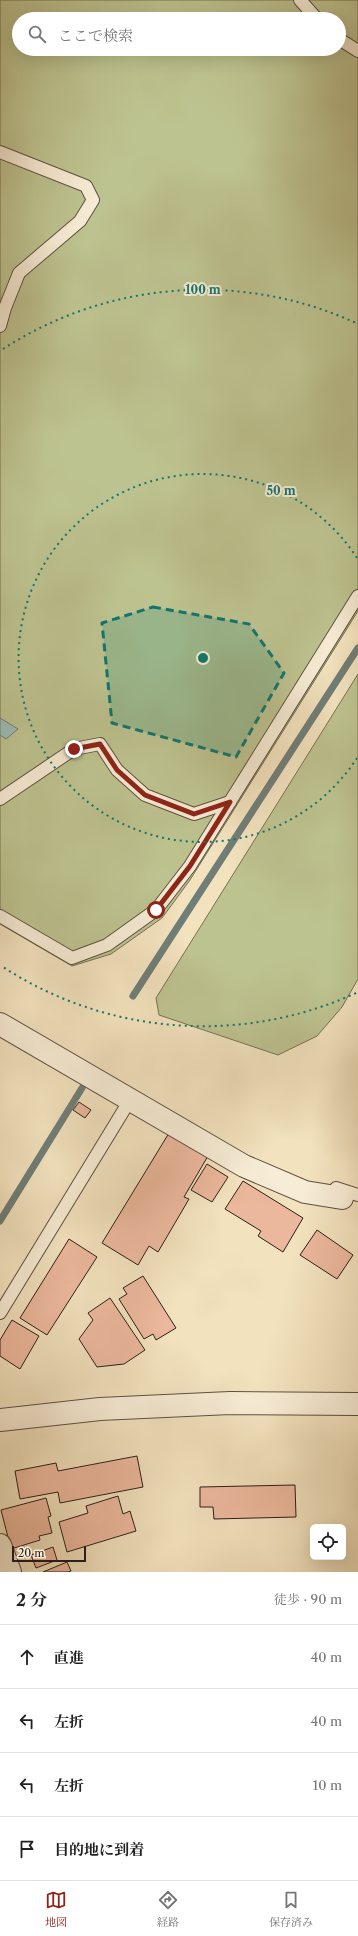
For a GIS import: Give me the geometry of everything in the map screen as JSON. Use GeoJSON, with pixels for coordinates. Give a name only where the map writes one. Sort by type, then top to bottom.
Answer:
{"type":"FeatureCollection","features":[{"type":"Feature","properties":{"kind":"street"},"geometry":{"type":"LineString","coordinates":[[0,1024],[244,1166],[304,1192],[350,1197]]}},
{"type":"Feature","properties":{"kind":"street"},"geometry":{"type":"LineString","coordinates":[[0,1420],[100,1409],[230,1403],[358,1404]]}},
{"type":"Feature","properties":{"kind":"street"},"geometry":{"type":"LineString","coordinates":[[0,1545],[10,1572]]}},
{"type":"Feature","properties":{"kind":"lane"},"geometry":{"type":"LineString","coordinates":[[300,0],[311,12]]}},
{"type":"Feature","properties":{"kind":"lane"},"geometry":{"type":"LineString","coordinates":[[346,43],[358,51]]}},
{"type":"Feature","properties":{"kind":"lane"},"geometry":{"type":"LineString","coordinates":[[0,152],[86,186],[93,200],[80,221],[19,273],[5,308],[0,326]]}},
{"type":"Feature","properties":{"kind":"lane"},"geometry":{"type":"LineString","coordinates":[[0,916],[72,958],[107,945],[156,910],[190,866],[358,596]]}},
{"type":"Feature","properties":{"kind":"lane"},"geometry":{"type":"LineString","coordinates":[[0,799],[74,749],[100,744],[117,770],[145,795],[194,814],[230,802]]}},
{"type":"Feature","properties":{"kind":"lane"},"geometry":{"type":"LineString","coordinates":[[0,1313],[130,1100]]}},
{"type":"Feature","properties":{"kind":"lane"},"geometry":{"type":"LineString","coordinates":[[320,1184],[350,1197]]}},
{"type":"Feature","properties":{"kind":"highlighted area"},"geometry":{"type":"Polygon","coordinates":[[[153,607],[249,624],[284,673],[236,757],[112,723],[102,623],[153,607]]]}},
{"type":"Feature","properties":{"kind":"green space"},"geometry":{"type":"Polygon","coordinates":[[[0,0],[358,0],[358,611],[190,880],[162,918],[111,954],[72,966],[0,924],[0,0]]]}},
{"type":"Feature","properties":{"kind":"green space"},"geometry":{"type":"Polygon","coordinates":[[[358,674],[358,979],[342,1007],[317,1036],[278,1055],[159,1015],[156,998],[358,674]]]}},
{"type":"Feature","properties":{"kind":"water"},"geometry":{"type":"Polygon","coordinates":[[[0,718],[18,729],[6,739],[0,735],[0,718]]]}},
{"type":"Feature","properties":{"kind":"building"},"geometry":{"type":"Polygon","coordinates":[[[79,1102],[91,1110],[85,1118],[73,1110],[79,1102]]]}},
{"type":"Feature","properties":{"kind":"building"},"geometry":{"type":"Polygon","coordinates":[[[169,1133],[208,1156],[184,1197],[189,1199],[158,1252],[149,1246],[138,1265],[102,1243],[169,1133]]]}},
{"type":"Feature","properties":{"kind":"building"},"geometry":{"type":"Polygon","coordinates":[[[207,1164],[228,1177],[212,1202],[191,1190],[207,1164]]]}},
{"type":"Feature","properties":{"kind":"building"},"geometry":{"type":"Polygon","coordinates":[[[243,1181],[303,1218],[283,1252],[258,1236],[261,1231],[225,1209],[243,1181]]]}},
{"type":"Feature","properties":{"kind":"building"},"geometry":{"type":"Polygon","coordinates":[[[317,1230],[353,1255],[337,1279],[300,1255],[317,1230]]]}},
{"type":"Feature","properties":{"kind":"building"},"geometry":{"type":"Polygon","coordinates":[[[69,1239],[97,1257],[47,1335],[20,1318],[69,1239]]]}},
{"type":"Feature","properties":{"kind":"building"},"geometry":{"type":"Polygon","coordinates":[[[143,1276],[176,1328],[156,1340],[153,1334],[144,1339],[119,1299],[127,1294],[123,1288],[143,1276]]]}},
{"type":"Feature","properties":{"kind":"building"},"geometry":{"type":"Polygon","coordinates":[[[110,1298],[145,1350],[124,1364],[97,1367],[79,1339],[93,1320],[88,1313],[110,1298]]]}},
{"type":"Feature","properties":{"kind":"building"},"geometry":{"type":"Polygon","coordinates":[[[12,1320],[39,1336],[20,1369],[0,1356],[0,1340],[12,1320]]]}},
{"type":"Feature","properties":{"kind":"building"},"geometry":{"type":"Polygon","coordinates":[[[137,1456],[143,1487],[60,1503],[58,1492],[20,1499],[15,1471],[56,1463],[58,1471],[137,1456]]]}},
{"type":"Feature","properties":{"kind":"building"},"geometry":{"type":"Polygon","coordinates":[[[295,1485],[296,1517],[214,1519],[213,1507],[200,1507],[200,1487],[295,1485]]]}},
{"type":"Feature","properties":{"kind":"building"},"geometry":{"type":"Polygon","coordinates":[[[118,1496],[123,1514],[130,1511],[136,1531],[67,1552],[59,1522],[88,1513],[86,1506],[118,1496]]]}},
{"type":"Feature","properties":{"kind":"building"},"geometry":{"type":"Polygon","coordinates":[[[46,1498],[51,1516],[48,1517],[52,1533],[39,1536],[40,1540],[11,1549],[1,1510],[46,1498]]]}},
{"type":"Feature","properties":{"kind":"building"},"geometry":{"type":"Polygon","coordinates":[[[53,1547],[57,1560],[36,1568],[31,1555],[53,1547]]]}},
{"type":"Feature","properties":{"kind":"building"},"geometry":{"type":"Polygon","coordinates":[[[67,1562],[71,1571],[43,1572],[67,1562]]]}},
{"type":"Feature","properties":{"kind":"waterway"},"geometry":{"type":"LineString","coordinates":[[133,996],[358,648]]}},
{"type":"Feature","properties":{"kind":"waterway"},"geometry":{"type":"LineString","coordinates":[[0,1221],[82,1088]]}},
{"type":"Feature","properties":{"kind":"route"},"geometry":{"type":"LineString","coordinates":[[74,749],[100,744],[117,770],[145,795],[194,814],[230,802],[190,866],[156,910]]}}]}
